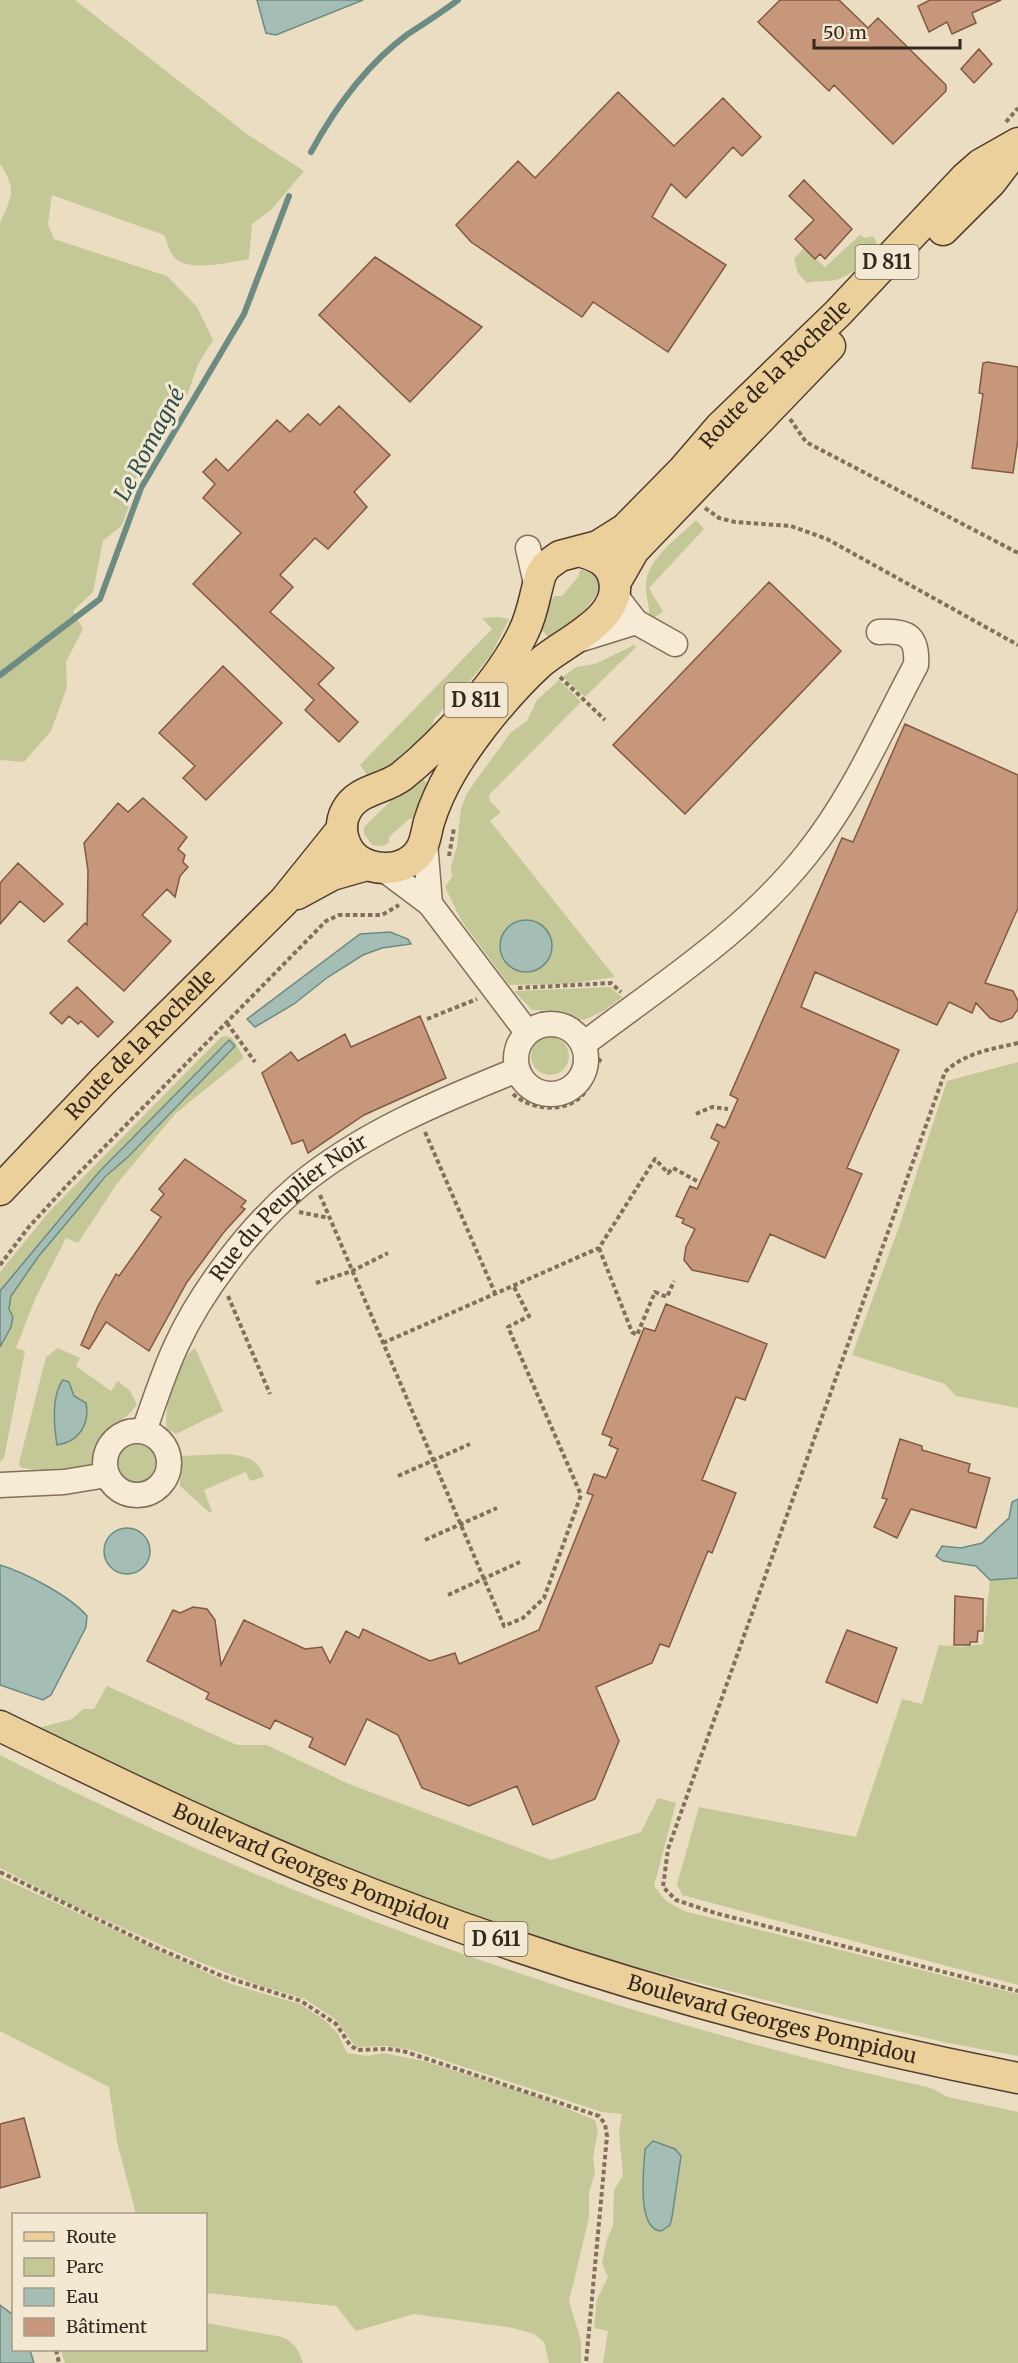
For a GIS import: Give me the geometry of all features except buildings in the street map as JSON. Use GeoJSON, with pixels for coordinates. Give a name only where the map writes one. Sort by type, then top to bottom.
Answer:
{"type":"FeatureCollection","features":[{"type":"Feature","properties":{"kind":"main road","name":"Route de la Rochelle"},"geometry":{"type":"LineString","coordinates":[[284,901],[332,875],[410,862],[420,852],[443,785],[461,755],[510,694],[564,644],[606,614],[634,550],[974,200],[1003,168],[1018,143]]}},
{"type":"Feature","properties":{"kind":"main road","name":"Route de la Rochelle"},"geometry":{"type":"LineString","coordinates":[[0,1190],[103,1081],[284,901],[342,829],[345,812],[351,802],[368,791],[396,780],[450,732],[517,644],[531,615],[537,588],[546,566],[571,554],[598,546],[625,529],[683,470],[720,427],[838,313],[965,178],[981,164],[1018,143]]}},
{"type":"Feature","properties":{"kind":"main road"},"geometry":{"type":"LineString","coordinates":[[571,554],[602,560],[608,566],[615,589]]}},
{"type":"Feature","properties":{"kind":"main road"},"geometry":{"type":"LineString","coordinates":[[342,829],[349,851],[375,867]]}},
{"type":"Feature","properties":{"kind":"main road","name":"Boulevard Georges Pompidou"},"geometry":{"type":"LineString","coordinates":[[0,1726],[190,1818],[342,1882],[486,1935],[643,1987],[753,2017],[850,2042],[1018,2078]]}},
{"type":"Feature","properties":{"kind":"main road","name":"Boulevard Georges Pompidou"},"geometry":{"type":"LineString","coordinates":[[0,1740],[254,1860],[461,1940],[640,1999],[748,2029],[849,2055],[1018,2091]]}},
{"type":"Feature","properties":{"kind":"street"},"geometry":{"type":"LineString","coordinates":[[615,589],[636,622],[675,644]]}},
{"type":"Feature","properties":{"kind":"street"},"geometry":{"type":"LineString","coordinates":[[564,644],[636,622]]}},
{"type":"Feature","properties":{"kind":"street"},"geometry":{"type":"LineString","coordinates":[[582,1042],[589,1040],[738,928],[807,854],[837,812],[916,664],[917,651],[912,639],[900,631],[879,632]]}},
{"type":"Feature","properties":{"kind":"street"},"geometry":{"type":"LineString","coordinates":[[425,842],[430,904]]}},
{"type":"Feature","properties":{"kind":"street"},"geometry":{"type":"LineString","coordinates":[[375,867],[430,904],[527,1032]]}},
{"type":"Feature","properties":{"kind":"street"},"geometry":{"type":"LineString","coordinates":[[557,1024],[567,1027],[582,1042],[586,1058],[583,1074],[578,1082],[563,1092],[537,1092],[525,1083],[517,1070],[516,1050],[527,1032],[536,1026],[557,1024]]}},
{"type":"Feature","properties":{"kind":"street","name":"Rue du Peuplier Noir"},"geometry":{"type":"LineString","coordinates":[[144,1431],[176,1345],[214,1281],[277,1206],[312,1176],[367,1139],[417,1113],[517,1070]]}},
{"type":"Feature","properties":{"kind":"street"},"geometry":{"type":"LineString","coordinates":[[144,1431],[153,1435],[166,1449],[169,1467],[162,1483],[154,1490],[133,1495],[122,1492],[107,1476],[105,1456],[115,1438],[124,1433],[144,1431]]}},
{"type":"Feature","properties":{"kind":"street"},"geometry":{"type":"LineString","coordinates":[[0,1485],[64,1482],[107,1476]]}},
{"type":"Feature","properties":{"kind":"path"},"geometry":{"type":"LineString","coordinates":[[785,411],[806,442],[1018,553]]}},
{"type":"Feature","properties":{"kind":"path"},"geometry":{"type":"LineString","coordinates":[[690,492],[718,518],[735,522],[790,526],[827,539],[1018,645]]}},
{"type":"Feature","properties":{"kind":"path"},"geometry":{"type":"LineString","coordinates":[[557,675],[605,720]]}},
{"type":"Feature","properties":{"kind":"path"},"geometry":{"type":"LineString","coordinates":[[0,1265],[28,1228],[70,1182],[326,921],[339,915],[382,915],[404,902]]}},
{"type":"Feature","properties":{"kind":"path"},"geometry":{"type":"LineString","coordinates":[[427,1019],[510,988],[611,983],[625,998]]}},
{"type":"Feature","properties":{"kind":"path"},"geometry":{"type":"LineString","coordinates":[[227,1023],[255,1062]]}},
{"type":"Feature","properties":{"kind":"path"},"geometry":{"type":"LineString","coordinates":[[1018,1043],[954,1062],[945,1072],[668,1849],[663,1887],[670,1896],[687,1905],[1018,1991]]}},
{"type":"Feature","properties":{"kind":"path"},"geometry":{"type":"LineString","coordinates":[[696,1114],[712,1107],[728,1109]]}},
{"type":"Feature","properties":{"kind":"path"},"geometry":{"type":"LineString","coordinates":[[417,1113],[495,1293]]}},
{"type":"Feature","properties":{"kind":"path"},"geometry":{"type":"LineString","coordinates":[[383,1343],[599,1248],[655,1159],[665,1172],[672,1172],[673,1168],[697,1180]]}},
{"type":"Feature","properties":{"kind":"path"},"geometry":{"type":"LineString","coordinates":[[312,1176],[504,1626],[523,1618],[544,1598],[581,1495],[508,1327],[529,1316],[513,1285]]}},
{"type":"Feature","properties":{"kind":"path"},"geometry":{"type":"LineString","coordinates":[[599,1248],[632,1332],[637,1335],[655,1292],[668,1297],[674,1281]]}},
{"type":"Feature","properties":{"kind":"path"},"geometry":{"type":"LineString","coordinates":[[316,1283],[352,1271],[388,1252]]}},
{"type":"Feature","properties":{"kind":"path"},"geometry":{"type":"LineString","coordinates":[[214,1281],[225,1289],[270,1394]]}},
{"type":"Feature","properties":{"kind":"path"},"geometry":{"type":"LineString","coordinates":[[398,1476],[471,1444]]}},
{"type":"Feature","properties":{"kind":"path"},"geometry":{"type":"LineString","coordinates":[[425,1540],[497,1508]]}},
{"type":"Feature","properties":{"kind":"path"},"geometry":{"type":"LineString","coordinates":[[448,1594],[520,1562]]}},
{"type":"Feature","properties":{"kind":"path"},"geometry":{"type":"LineString","coordinates":[[0,1872],[179,1957],[262,1990],[301,2001],[336,2024],[350,2045],[357,2050],[404,2051],[589,2110],[599,2116],[607,2136],[586,2363]]}},
{"type":"Feature","properties":{"kind":"green space"},"geometry":{"type":"Polygon","coordinates":[[[0,0],[75,0],[247,134],[304,171],[271,210],[252,224],[249,259],[221,264],[199,265],[180,262],[172,255],[164,235],[52,195],[48,224],[54,239],[167,276],[197,307],[213,340],[198,364],[188,393],[143,466],[122,525],[103,541],[93,592],[73,611],[83,629],[66,662],[67,687],[51,731],[24,762],[0,760],[0,223],[10,199],[11,187],[0,164],[0,0]]]}},
{"type":"Feature","properties":{"kind":"green space"},"geometry":{"type":"Polygon","coordinates":[[[860,235],[865,238],[873,236],[877,243],[876,249],[852,272],[835,280],[807,283],[798,273],[794,259],[804,248],[825,267],[860,235]]]}},
{"type":"Feature","properties":{"kind":"green space"},"geometry":{"type":"Polygon","coordinates":[[[696,520],[704,529],[649,588],[663,612],[655,617],[649,617],[646,583],[652,565],[665,548],[696,520]]]}},
{"type":"Feature","properties":{"kind":"green space"},"geometry":{"type":"Polygon","coordinates":[[[580,570],[595,574],[600,581],[598,591],[580,615],[550,640],[538,625],[554,596],[562,596],[578,577],[580,570]]]}},
{"type":"Feature","properties":{"kind":"green space"},"geometry":{"type":"Polygon","coordinates":[[[482,618],[509,619],[491,655],[434,719],[431,729],[397,758],[403,765],[368,776],[360,765],[492,629],[482,618]]]}},
{"type":"Feature","properties":{"kind":"green space"},"geometry":{"type":"Polygon","coordinates":[[[634,645],[636,647],[585,697],[563,677],[576,667],[595,664],[634,645]]]}},
{"type":"Feature","properties":{"kind":"green space"},"geometry":{"type":"Polygon","coordinates":[[[559,680],[581,702],[489,795],[490,801],[501,812],[490,821],[615,977],[567,984],[509,985],[461,920],[445,887],[452,877],[451,866],[457,846],[461,808],[467,793],[511,732],[527,721],[537,700],[559,680]]]}},
{"type":"Feature","properties":{"kind":"green space"},"geometry":{"type":"Polygon","coordinates":[[[418,774],[431,787],[415,818],[409,819],[389,837],[389,843],[383,846],[372,845],[364,834],[364,827],[418,774]]]}},
{"type":"Feature","properties":{"kind":"green space"},"geometry":{"type":"Polygon","coordinates":[[[610,987],[622,997],[605,1010],[584,1020],[557,1011],[532,1010],[514,991],[610,987]]]}},
{"type":"Feature","properties":{"kind":"green space"},"geometry":{"type":"Polygon","coordinates":[[[221,1037],[232,1038],[244,1058],[175,1114],[116,1185],[78,1243],[66,1238],[36,1297],[16,1348],[25,1351],[4,1458],[0,1462],[0,1347],[13,1317],[9,1309],[11,1296],[38,1257],[85,1199],[152,1132],[229,1041],[99,1172],[0,1291],[0,1272],[48,1213],[221,1037]]]}},
{"type":"Feature","properties":{"kind":"green space"},"geometry":{"type":"Polygon","coordinates":[[[550,1037],[557,1038],[563,1043],[568,1049],[568,1063],[563,1069],[557,1074],[550,1075],[543,1074],[537,1069],[532,1063],[531,1056],[532,1049],[537,1043],[543,1038],[550,1037]]]}},
{"type":"Feature","properties":{"kind":"green space"},"geometry":{"type":"Polygon","coordinates":[[[1018,1062],[1018,1408],[956,1396],[945,1384],[852,1355],[900,1224],[947,1081],[1018,1062]]]}},
{"type":"Feature","properties":{"kind":"green space"},"geometry":{"type":"Polygon","coordinates":[[[58,1348],[80,1358],[76,1366],[111,1391],[118,1381],[130,1391],[137,1404],[130,1413],[100,1437],[92,1455],[93,1468],[47,1473],[20,1467],[19,1463],[46,1357],[58,1348]]]}},
{"type":"Feature","properties":{"kind":"green space"},"geometry":{"type":"Polygon","coordinates":[[[195,1348],[223,1411],[176,1434],[167,1429],[169,1397],[182,1363],[195,1348]]]}},
{"type":"Feature","properties":{"kind":"green space"},"geometry":{"type":"Polygon","coordinates":[[[136,1442],[151,1448],[157,1463],[151,1478],[136,1484],[121,1478],[115,1463],[121,1448],[136,1442]]]}},
{"type":"Feature","properties":{"kind":"green space"},"geometry":{"type":"Polygon","coordinates":[[[226,1454],[254,1461],[264,1477],[250,1481],[246,1472],[204,1490],[212,1512],[210,1513],[180,1486],[181,1456],[226,1454]]]}},
{"type":"Feature","properties":{"kind":"green space"},"geometry":{"type":"Polygon","coordinates":[[[1018,1578],[1018,1985],[682,1895],[677,1884],[699,1807],[856,1837],[902,1699],[922,1704],[939,1645],[961,1647],[983,1644],[990,1580],[1018,1578]]]}},
{"type":"Feature","properties":{"kind":"green space"},"geometry":{"type":"Polygon","coordinates":[[[107,1686],[237,1745],[267,1745],[349,1784],[551,1860],[641,1832],[658,1798],[676,1803],[654,1886],[666,1901],[684,1911],[1018,1994],[1018,2056],[948,2043],[793,2007],[561,1948],[339,1869],[35,1729],[72,1719],[83,1709],[94,1709],[107,1686]]]}},
{"type":"Feature","properties":{"kind":"green space"},"geometry":{"type":"Polygon","coordinates":[[[0,1755],[112,1810],[225,1861],[339,1908],[455,1951],[572,1991],[690,2027],[931,2088],[948,2097],[1018,2112],[1018,2363],[603,2363],[608,2331],[594,2328],[597,2299],[608,2277],[602,2263],[607,2239],[613,2226],[614,2190],[623,2176],[619,2133],[622,2114],[602,2112],[412,2050],[385,2046],[356,2047],[335,2019],[305,1999],[258,1985],[197,1961],[67,1903],[0,1868],[0,1755]]]}},
{"type":"Feature","properties":{"kind":"green space"},"geometry":{"type":"Polygon","coordinates":[[[0,1877],[231,1984],[300,2004],[327,2022],[338,2034],[347,2053],[368,2056],[383,2053],[424,2061],[538,2097],[595,2120],[598,2131],[593,2158],[595,2173],[589,2192],[589,2218],[569,2301],[581,2341],[581,2363],[549,2363],[544,2342],[534,2334],[513,2328],[414,2314],[356,2331],[336,2306],[207,2293],[207,2213],[136,2213],[117,2142],[109,2087],[0,2031],[0,1877]]]}},
{"type":"Feature","properties":{"kind":"green space"},"geometry":{"type":"Polygon","coordinates":[[[207,2323],[282,2337],[296,2347],[303,2363],[65,2363],[61,2351],[207,2351],[207,2323]]]}},
{"type":"Feature","properties":{"kind":"water"},"geometry":{"type":"Polygon","coordinates":[[[257,0],[363,0],[276,35],[266,33],[257,0]]]}},
{"type":"Feature","properties":{"kind":"water"},"geometry":{"type":"Polygon","coordinates":[[[521,920],[531,920],[545,927],[552,946],[545,965],[531,972],[521,972],[511,968],[504,961],[500,951],[500,941],[504,931],[511,924],[521,920]]]}},
{"type":"Feature","properties":{"kind":"water"},"geometry":{"type":"Polygon","coordinates":[[[390,932],[408,939],[411,944],[382,948],[363,955],[328,977],[294,1004],[255,1027],[247,1019],[360,934],[390,932]]]}},
{"type":"Feature","properties":{"kind":"water"},"geometry":{"type":"Polygon","coordinates":[[[229,1040],[235,1046],[129,1156],[105,1177],[38,1257],[11,1296],[9,1309],[13,1317],[11,1327],[0,1347],[0,1291],[99,1172],[229,1040]]]}},
{"type":"Feature","properties":{"kind":"water"},"geometry":{"type":"Polygon","coordinates":[[[63,1380],[69,1382],[74,1396],[86,1403],[87,1411],[84,1425],[77,1436],[57,1445],[54,1420],[55,1403],[63,1380]]]}},
{"type":"Feature","properties":{"kind":"water"},"geometry":{"type":"Polygon","coordinates":[[[1018,1499],[1018,1578],[990,1580],[976,1566],[943,1561],[936,1556],[942,1546],[961,1548],[982,1543],[1009,1518],[1012,1502],[1018,1499]]]}},
{"type":"Feature","properties":{"kind":"water"},"geometry":{"type":"Polygon","coordinates":[[[127,1528],[143,1535],[150,1551],[143,1567],[127,1574],[111,1567],[104,1551],[111,1535],[127,1528]]]}},
{"type":"Feature","properties":{"kind":"water"},"geometry":{"type":"Polygon","coordinates":[[[0,1565],[47,1586],[87,1616],[86,1627],[51,1695],[43,1700],[0,1685],[0,1565]]]}},
{"type":"Feature","properties":{"kind":"water"},"geometry":{"type":"Polygon","coordinates":[[[653,2141],[675,2149],[681,2156],[670,2225],[661,2231],[653,2228],[648,2220],[643,2196],[645,2149],[653,2141]]]}},
{"type":"Feature","properties":{"kind":"water"},"geometry":{"type":"Polygon","coordinates":[[[0,2305],[12,2314],[12,2351],[30,2351],[34,2363],[0,2363],[0,2305]]]}},
{"type":"Feature","properties":{"kind":"waterway","name":"Le Romagné"},"geometry":{"type":"LineString","coordinates":[[311,152],[341,103],[379,59],[408,34],[458,0]]}},
{"type":"Feature","properties":{"kind":"waterway","name":"Le Romagné"},"geometry":{"type":"LineString","coordinates":[[0,675],[100,599],[141,488],[244,314],[289,196]]}}]}
